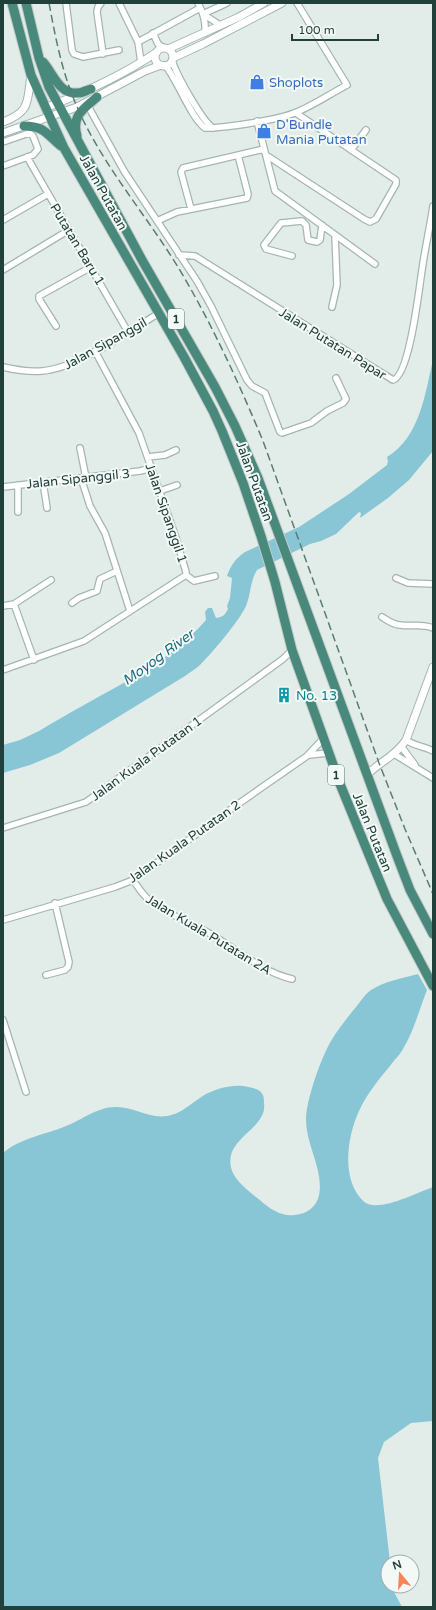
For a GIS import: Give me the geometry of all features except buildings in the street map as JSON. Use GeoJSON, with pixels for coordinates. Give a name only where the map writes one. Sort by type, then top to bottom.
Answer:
{"type":"FeatureCollection","features":[{"type":"Feature","properties":{"kind":"highway","name":"Jalan Putatan"},"geometry":{"type":"LineString","coordinates":[[12,3],[31,75],[49,117],[64,148],[159,313],[213,411],[244,483],[276,582],[292,650],[328,753],[379,882],[393,912],[433,986]]}},
{"type":"Feature","properties":{"kind":"highway","name":"Jalan Putatan"},"geometry":{"type":"LineString","coordinates":[[26,3],[39,58],[49,87],[57,104],[225,405],[258,478],[276,532],[410,890],[433,934]]}},
{"type":"Feature","properties":{"kind":"highway"},"geometry":{"type":"LineString","coordinates":[[39,58],[46,65],[59,85],[65,89],[78,93],[91,89]]}},
{"type":"Feature","properties":{"kind":"highway"},"geometry":{"type":"LineString","coordinates":[[80,145],[76,134],[76,118],[80,112],[98,97]]}},
{"type":"Feature","properties":{"kind":"highway"},"geometry":{"type":"LineString","coordinates":[[24,126],[36,126],[41,128],[64,148]]}},
{"type":"Feature","properties":{"kind":"highway"},"geometry":{"type":"LineString","coordinates":[[90,194],[95,189],[102,187]]}},
{"type":"Feature","properties":{"kind":"street"},"geometry":{"type":"LineString","coordinates":[[66,3],[72,50],[74,54],[83,57],[119,50]]}},
{"type":"Feature","properties":{"kind":"street"},"geometry":{"type":"LineString","coordinates":[[101,3],[96,12],[103,54]]}},
{"type":"Feature","properties":{"kind":"street"},"geometry":{"type":"LineString","coordinates":[[119,3],[138,42],[141,62]]}},
{"type":"Feature","properties":{"kind":"street"},"geometry":{"type":"LineString","coordinates":[[138,42],[200,8],[227,3]]}},
{"type":"Feature","properties":{"kind":"street"},"geometry":{"type":"LineString","coordinates":[[45,108],[91,89],[163,49],[205,33],[264,3]]}},
{"type":"Feature","properties":{"kind":"street"},"geometry":{"type":"LineString","coordinates":[[3,133],[62,113],[98,97],[145,72],[169,64],[173,59],[282,3]]}},
{"type":"Feature","properties":{"kind":"street"},"geometry":{"type":"LineString","coordinates":[[163,49],[156,59],[171,73],[200,123],[205,128],[214,128],[257,121],[296,112],[347,86],[297,3]]}},
{"type":"Feature","properties":{"kind":"street"},"geometry":{"type":"LineString","coordinates":[[200,8],[220,25]]}},
{"type":"Feature","properties":{"kind":"street"},"geometry":{"type":"LineString","coordinates":[[200,8],[206,25],[205,33]]}},
{"type":"Feature","properties":{"kind":"street"},"geometry":{"type":"LineString","coordinates":[[153,34],[158,44],[163,49],[172,52],[176,70],[207,123],[214,128]]}},
{"type":"Feature","properties":{"kind":"street"},"geometry":{"type":"LineString","coordinates":[[3,122],[15,118],[24,109],[28,99],[31,75]]}},
{"type":"Feature","properties":{"kind":"street"},"geometry":{"type":"LineString","coordinates":[[88,106],[124,171],[197,281],[211,306],[247,380],[252,386],[265,393],[281,433],[303,427],[327,411],[343,403],[346,399],[336,378]]}},
{"type":"Feature","properties":{"kind":"street"},"geometry":{"type":"LineString","coordinates":[[266,155],[364,219],[374,222],[396,184],[396,180],[296,112]]}},
{"type":"Feature","properties":{"kind":"street"},"geometry":{"type":"LineString","coordinates":[[257,121],[275,191],[375,264]]}},
{"type":"Feature","properties":{"kind":"street"},"geometry":{"type":"LineString","coordinates":[[351,150],[366,130]]}},
{"type":"Feature","properties":{"kind":"street"},"geometry":{"type":"LineString","coordinates":[[3,142],[24,134],[31,134],[38,149],[36,153],[3,166]]}},
{"type":"Feature","properties":{"kind":"street"},"geometry":{"type":"LineString","coordinates":[[191,209],[181,172],[183,168],[264,148]]}},
{"type":"Feature","properties":{"kind":"street"},"geometry":{"type":"LineString","coordinates":[[157,220],[171,214],[191,209],[247,198],[248,194],[238,155]]}},
{"type":"Feature","properties":{"kind":"street","name":"Putatan Baru 1"},"geometry":{"type":"LineString","coordinates":[[27,157],[128,332]]}},
{"type":"Feature","properties":{"kind":"street"},"geometry":{"type":"LineString","coordinates":[[3,220],[48,194]]}},
{"type":"Feature","properties":{"kind":"street","name":"Jalan Putatan Papar"},"geometry":{"type":"LineString","coordinates":[[179,256],[195,256],[393,380],[399,376],[416,317],[433,206]]}},
{"type":"Feature","properties":{"kind":"street"},"geometry":{"type":"LineString","coordinates":[[292,256],[266,249],[264,247],[281,223],[302,221],[306,225],[308,240],[317,242],[320,240],[322,225]]}},
{"type":"Feature","properties":{"kind":"street"},"geometry":{"type":"LineString","coordinates":[[3,270],[69,230]]}},
{"type":"Feature","properties":{"kind":"street"},"geometry":{"type":"LineString","coordinates":[[332,307],[337,285],[335,235]]}},
{"type":"Feature","properties":{"kind":"street"},"geometry":{"type":"LineString","coordinates":[[56,326],[39,299],[40,296],[91,267]]}},
{"type":"Feature","properties":{"kind":"street","name":"Jalan Sipanggil"},"geometry":{"type":"LineString","coordinates":[[3,366],[26,371],[42,371],[69,365],[95,352],[159,313]]}},
{"type":"Feature","properties":{"kind":"street","name":"Jalan Sipanggil 1"},"geometry":{"type":"LineString","coordinates":[[3,670],[84,641],[186,575],[160,491],[139,433],[95,352]]}},
{"type":"Feature","properties":{"kind":"street"},"geometry":{"type":"LineString","coordinates":[[80,448],[90,506],[105,533],[130,611]]}},
{"type":"Feature","properties":{"kind":"street"},"geometry":{"type":"LineString","coordinates":[[148,457],[159,456],[176,450]]}},
{"type":"Feature","properties":{"kind":"street","name":"Jalan Sipanggil 3"},"geometry":{"type":"LineString","coordinates":[[3,487],[140,471],[152,468]]}},
{"type":"Feature","properties":{"kind":"street"},"geometry":{"type":"LineString","coordinates":[[43,482],[47,508]]}},
{"type":"Feature","properties":{"kind":"street"},"geometry":{"type":"LineString","coordinates":[[18,485],[18,512]]}},
{"type":"Feature","properties":{"kind":"street"},"geometry":{"type":"LineString","coordinates":[[160,491],[177,485]]}},
{"type":"Feature","properties":{"kind":"street"},"geometry":{"type":"LineString","coordinates":[[72,603],[79,598],[94,592],[98,588],[100,579],[117,571]]}},
{"type":"Feature","properties":{"kind":"street"},"geometry":{"type":"LineString","coordinates":[[186,575],[194,581],[215,576]]}},
{"type":"Feature","properties":{"kind":"street"},"geometry":{"type":"LineString","coordinates":[[396,578],[408,583],[433,584]]}},
{"type":"Feature","properties":{"kind":"street"},"geometry":{"type":"LineString","coordinates":[[3,606],[14,604],[51,580]]}},
{"type":"Feature","properties":{"kind":"street"},"geometry":{"type":"LineString","coordinates":[[14,604],[34,660]]}},
{"type":"Feature","properties":{"kind":"street"},"geometry":{"type":"LineString","coordinates":[[382,617],[395,625],[420,625],[433,628]]}},
{"type":"Feature","properties":{"kind":"street","name":"Jalan Kuala Putatan 1"},"geometry":{"type":"LineString","coordinates":[[3,828],[86,802],[286,657],[292,650]]}},
{"type":"Feature","properties":{"kind":"street"},"geometry":{"type":"LineString","coordinates":[[276,663],[288,661],[296,662]]}},
{"type":"Feature","properties":{"kind":"street"},"geometry":{"type":"LineString","coordinates":[[367,776],[379,763],[394,754],[403,743],[433,667]]}},
{"type":"Feature","properties":{"kind":"street","name":"Jalan Kuala Putatan 2"},"geometry":{"type":"LineString","coordinates":[[3,920],[55,903],[115,887],[133,880],[309,755],[323,739]]}},
{"type":"Feature","properties":{"kind":"street"},"geometry":{"type":"LineString","coordinates":[[403,743],[422,746],[433,751]]}},
{"type":"Feature","properties":{"kind":"street"},"geometry":{"type":"LineString","coordinates":[[403,743],[416,767]]}},
{"type":"Feature","properties":{"kind":"street","name":"Jalan Kuala Putatan 2"},"geometry":{"type":"LineString","coordinates":[[309,755],[328,753]]}},
{"type":"Feature","properties":{"kind":"street"},"geometry":{"type":"LineString","coordinates":[[394,754],[433,778]]}},
{"type":"Feature","properties":{"kind":"street"},"geometry":{"type":"LineString","coordinates":[[362,761],[379,763]]}},
{"type":"Feature","properties":{"kind":"street","name":"Jalan Kuala Putatan 2A"},"geometry":{"type":"LineString","coordinates":[[133,880],[140,891],[154,903],[209,933],[275,973],[292,979]]}},
{"type":"Feature","properties":{"kind":"street"},"geometry":{"type":"LineString","coordinates":[[46,975],[65,970],[68,967],[69,962],[55,903]]}},
{"type":"Feature","properties":{"kind":"street"},"geometry":{"type":"LineString","coordinates":[[3,1020],[26,1092]]}},
{"type":"Feature","properties":{"kind":"water"},"geometry":{"type":"Polygon","coordinates":[[[433,360],[433,451],[409,480],[388,498],[360,518],[361,513],[359,512],[336,534],[310,544],[257,570],[253,579],[248,601],[243,612],[232,628],[197,668],[59,753],[30,765],[3,773],[3,745],[20,740],[39,731],[164,658],[178,647],[206,620],[205,612],[208,608],[212,608],[216,618],[224,615],[228,609],[227,606],[230,598],[232,578],[227,576],[232,565],[239,557],[245,552],[299,527],[349,494],[387,465],[387,457],[407,438],[414,426],[424,400],[433,360]]]}},
{"type":"Feature","properties":{"kind":"water"},"geometry":{"type":"Polygon","coordinates":[[[418,974],[427,990],[413,1028],[402,1051],[373,1087],[362,1105],[352,1131],[348,1153],[348,1165],[353,1186],[359,1197],[367,1204],[387,1204],[433,1187],[433,1421],[411,1423],[384,1442],[378,1458],[389,1554],[380,1554],[380,1594],[395,1594],[402,1607],[3,1607],[3,1153],[9,1148],[25,1140],[66,1126],[102,1109],[122,1107],[154,1116],[167,1116],[179,1112],[202,1096],[213,1091],[231,1086],[248,1087],[262,1093],[264,1100],[263,1112],[253,1128],[238,1142],[233,1150],[230,1160],[232,1171],[237,1180],[245,1188],[272,1209],[285,1215],[303,1213],[316,1203],[319,1195],[319,1177],[309,1139],[306,1120],[311,1091],[327,1048],[340,1028],[369,992],[376,987],[400,978],[418,974]]]}},
{"type":"Feature","properties":{"kind":"railway"},"geometry":{"type":"LineString","coordinates":[[49,3],[65,74],[83,120],[121,184],[178,267],[224,352],[254,419],[379,763],[433,894]]}},
{"type":"Feature","properties":{"kind":"place","name":"Shoplots"},"geometry":{"type":"Point","coordinates":[257,82]}},
{"type":"Feature","properties":{"kind":"place","name":"D'Bundle Mania Putatan"},"geometry":{"type":"Point","coordinates":[264,131]}},
{"type":"Feature","properties":{"kind":"place","name":"No. 13"},"geometry":{"type":"Point","coordinates":[284,695]}},
{"type":"Feature","properties":{"kind":"water label","name":"Moyog River"},"geometry":{"type":"Point","coordinates":[158,657]}}]}
